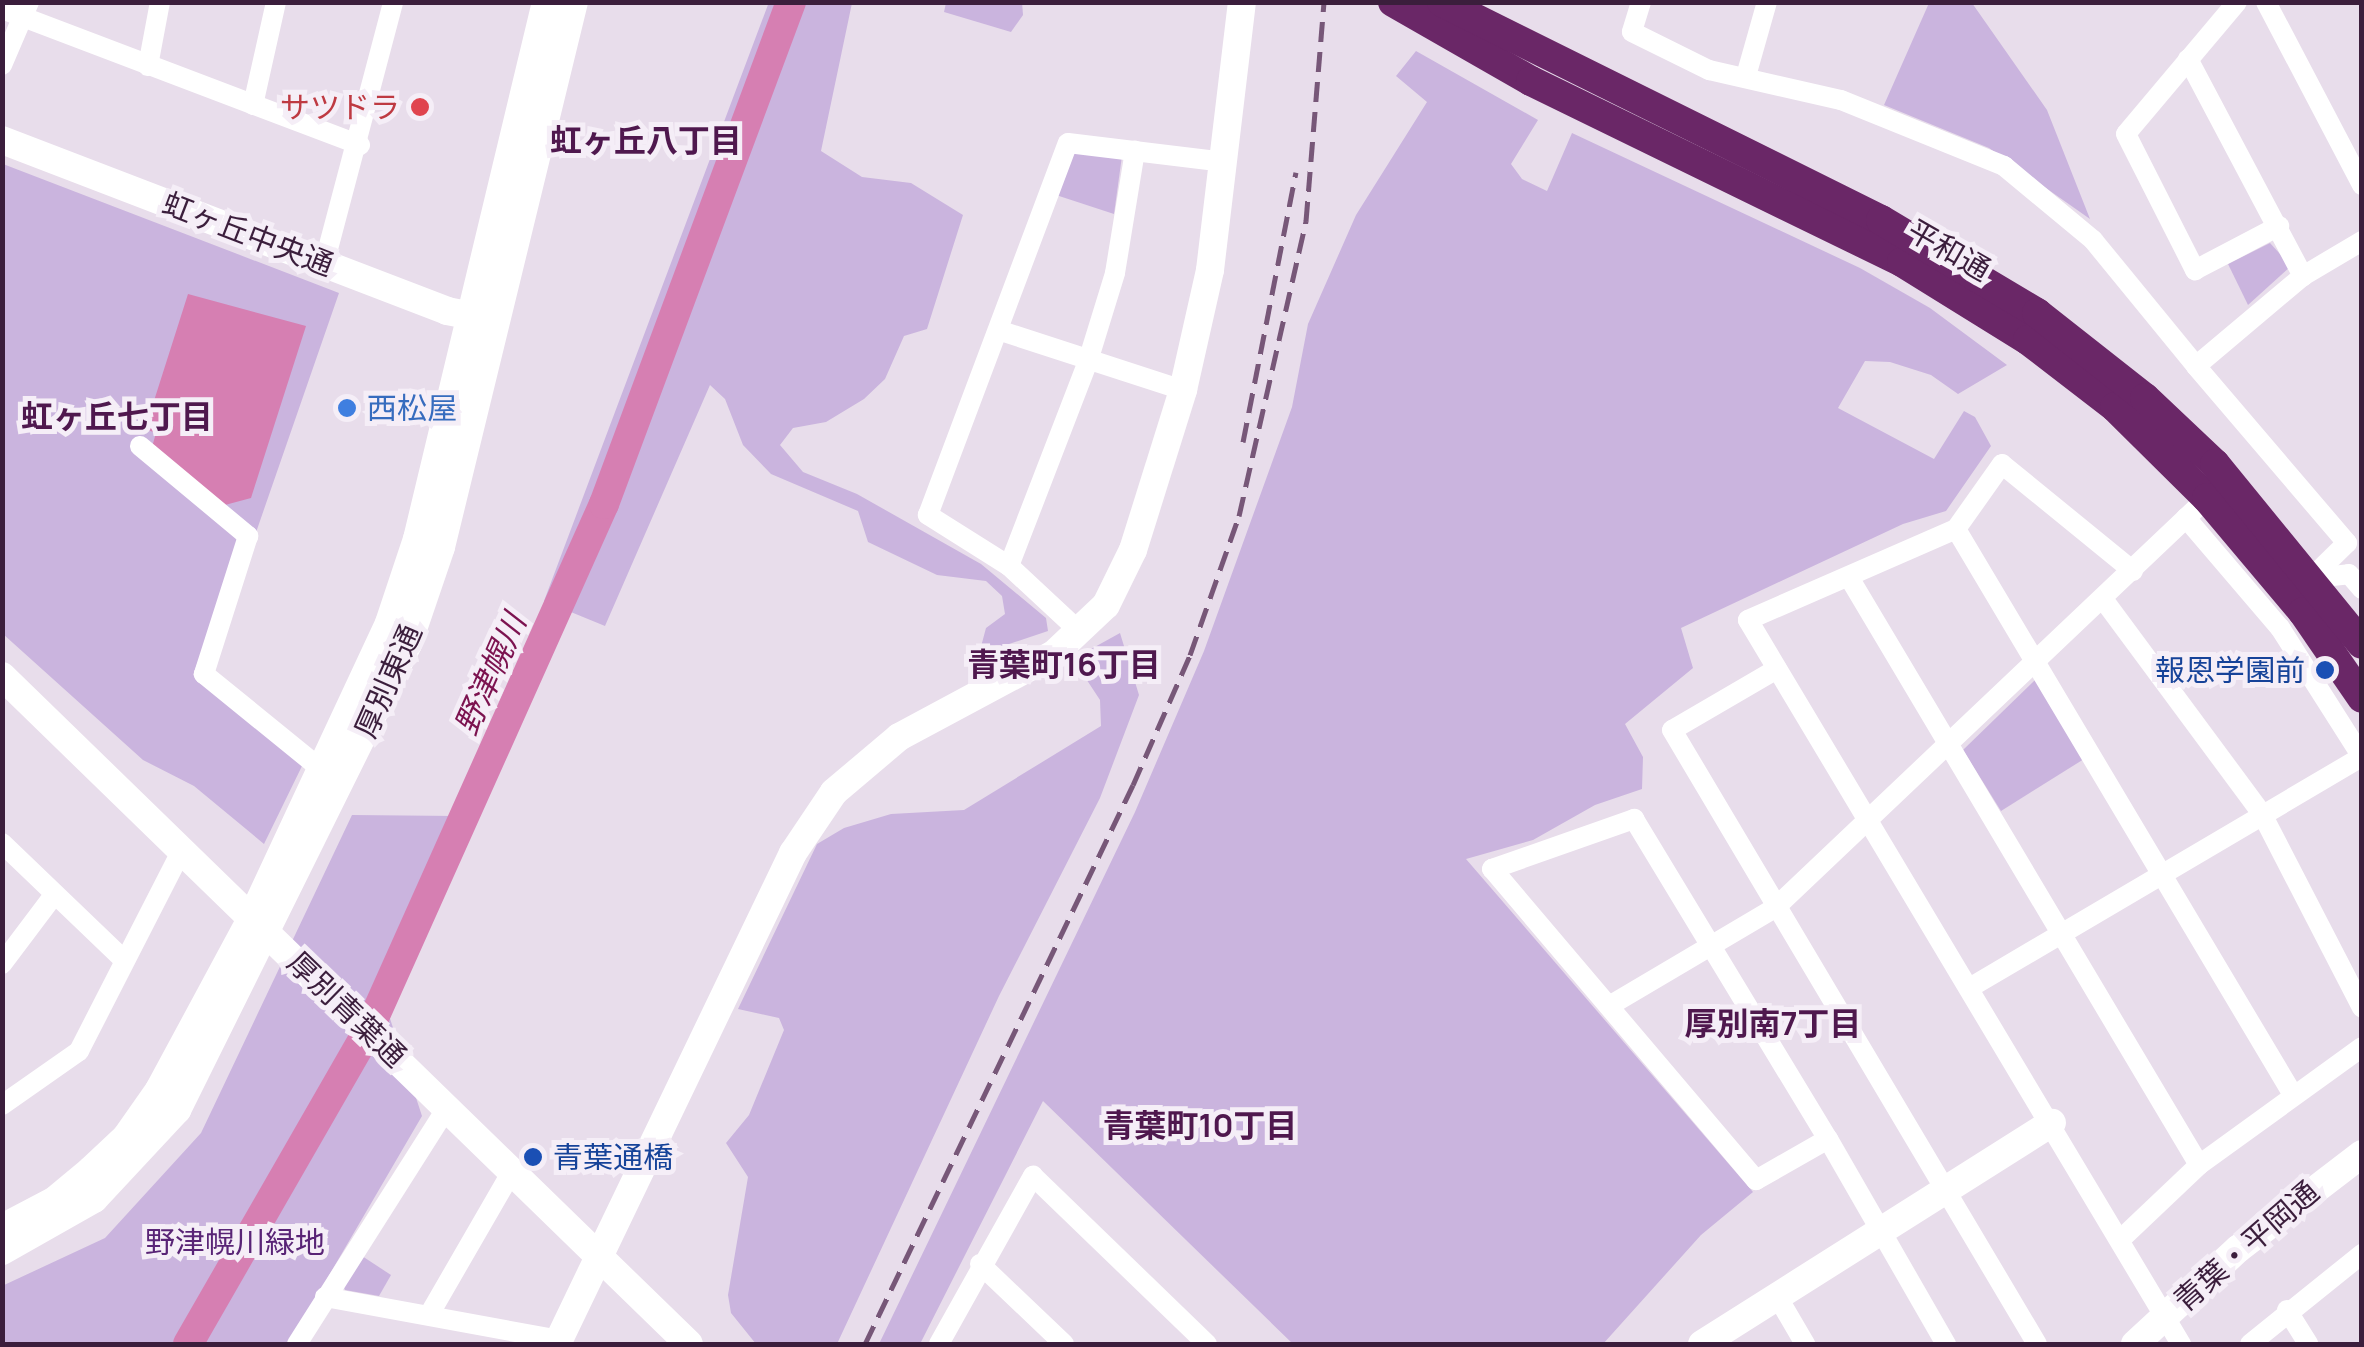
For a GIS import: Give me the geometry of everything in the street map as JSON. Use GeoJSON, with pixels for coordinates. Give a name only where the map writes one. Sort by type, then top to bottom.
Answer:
{"type":"FeatureCollection","features":[{"type":"Feature","properties":{"kind":"highway","name":"平和通"},"geometry":{"type":"LineString","coordinates":[[1442,2],[1880,220],[2000,288],[2097,357],[2176,425],[2362,698]]}},
{"type":"Feature","properties":{"kind":"highway","name":"平和通"},"geometry":{"type":"LineString","coordinates":[[1401,5],[1576,104],[1948,288],[2115,408],[2196,508],[2291,596],[2362,644]]}},
{"type":"Feature","properties":{"kind":"street"},"geometry":{"type":"LineString","coordinates":[[148,66],[160,2]]}},
{"type":"Feature","properties":{"kind":"street"},"geometry":{"type":"LineString","coordinates":[[253,105],[276,2]]}},
{"type":"Feature","properties":{"kind":"street"},"geometry":{"type":"LineString","coordinates":[[324,264],[360,145],[393,2]]}},
{"type":"Feature","properties":{"kind":"street","name":"厚別東通"},"geometry":{"type":"LineString","coordinates":[[2,1228],[55,1200],[126,1137],[159,1090],[260,925],[408,644],[441,548],[546,2]]}},
{"type":"Feature","properties":{"kind":"street","name":"厚別東通"},"geometry":{"type":"LineString","coordinates":[[2,1251],[94,1199],[137,1158],[177,1110],[260,925],[322,769],[389,623],[484,318],[574,2]]}},
{"type":"Feature","properties":{"kind":"street"},"geometry":{"type":"LineString","coordinates":[[325,1297],[559,1342],[794,854],[834,792],[898,737],[1054,654],[1106,605],[1133,550],[1183,390],[1225,162],[1242,2]]}},
{"type":"Feature","properties":{"kind":"street"},"geometry":{"type":"LineString","coordinates":[[1641,2],[1632,32],[1709,70],[1841,100],[2004,166],[2094,240],[2347,543],[2291,596]]}},
{"type":"Feature","properties":{"kind":"street"},"geometry":{"type":"LineString","coordinates":[[1746,76],[1767,2]]}},
{"type":"Feature","properties":{"kind":"street"},"geometry":{"type":"LineString","coordinates":[[2237,2],[2126,134],[2196,270],[2279,226]]}},
{"type":"Feature","properties":{"kind":"street"},"geometry":{"type":"LineString","coordinates":[[2266,2],[2362,185]]}},
{"type":"Feature","properties":{"kind":"street"},"geometry":{"type":"LineString","coordinates":[[2,65],[18,10],[148,66],[360,145]]}},
{"type":"Feature","properties":{"kind":"street"},"geometry":{"type":"LineString","coordinates":[[2188,60],[2303,276]]}},
{"type":"Feature","properties":{"kind":"street","name":"虹ヶ丘中央通"},"geometry":{"type":"LineString","coordinates":[[2,140],[324,264],[484,318]]}},
{"type":"Feature","properties":{"kind":"street"},"geometry":{"type":"LineString","coordinates":[[1079,632],[1009,566],[928,515],[1002,331],[1068,142],[1225,162]]}},
{"type":"Feature","properties":{"kind":"street"},"geometry":{"type":"LineString","coordinates":[[1009,566],[1088,362],[1115,273],[1134,151]]}},
{"type":"Feature","properties":{"kind":"street"},"geometry":{"type":"LineString","coordinates":[[2196,366],[2303,276],[2362,241]]}},
{"type":"Feature","properties":{"kind":"street"},"geometry":{"type":"LineString","coordinates":[[1002,331],[1183,390]]}},
{"type":"Feature","properties":{"kind":"street"},"geometry":{"type":"LineString","coordinates":[[140,446],[248,536],[204,674],[322,769]]}},
{"type":"Feature","properties":{"kind":"street"},"geometry":{"type":"LineString","coordinates":[[2133,571],[2002,464],[1956,529],[1850,579],[1748,620],[1870,818],[2181,1344]]}},
{"type":"Feature","properties":{"kind":"street"},"geometry":{"type":"LineString","coordinates":[[1609,1006],[1775,908],[2196,508]]}},
{"type":"Feature","properties":{"kind":"street"},"geometry":{"type":"LineString","coordinates":[[1956,529],[2292,1093]]}},
{"type":"Feature","properties":{"kind":"street"},"geometry":{"type":"LineString","coordinates":[[2291,596],[2349,574],[2362,590]]}},
{"type":"Feature","properties":{"kind":"street"},"geometry":{"type":"LineString","coordinates":[[1850,579],[2198,1166]]}},
{"type":"Feature","properties":{"kind":"street"},"geometry":{"type":"LineString","coordinates":[[1971,987],[2362,757],[2291,596]]}},
{"type":"Feature","properties":{"kind":"street"},"geometry":{"type":"LineString","coordinates":[[2103,599],[2262,814],[2362,1008]]}},
{"type":"Feature","properties":{"kind":"street"},"geometry":{"type":"LineString","coordinates":[[1777,669],[1672,730],[1775,908],[1948,1188],[2036,1344]]}},
{"type":"Feature","properties":{"kind":"street","name":"厚別青葉通"},"geometry":{"type":"LineString","coordinates":[[2,676],[689,1344]]}},
{"type":"Feature","properties":{"kind":"street"},"geometry":{"type":"LineString","coordinates":[[1828,1139],[1756,1180],[1492,869],[1634,818],[1828,1139],[1946,1344]]}},
{"type":"Feature","properties":{"kind":"street"},"geometry":{"type":"LineString","coordinates":[[2,842],[124,960]]}},
{"type":"Feature","properties":{"kind":"street"},"geometry":{"type":"LineString","coordinates":[[2,1105],[79,1050],[183,848]]}},
{"type":"Feature","properties":{"kind":"street"},"geometry":{"type":"LineString","coordinates":[[2,964],[54,895]]}},
{"type":"Feature","properties":{"kind":"street"},"geometry":{"type":"LineString","coordinates":[[2120,1240],[2198,1166],[2292,1093],[2362,1047]]}},
{"type":"Feature","properties":{"kind":"street"},"geometry":{"type":"LineString","coordinates":[[297,1344],[438,1098]]}},
{"type":"Feature","properties":{"kind":"street"},"geometry":{"type":"LineString","coordinates":[[1702,1344],[2052,1123]]}},
{"type":"Feature","properties":{"kind":"street","name":"青葉・平岡通"},"geometry":{"type":"LineString","coordinates":[[2135,1344],[2313,1186],[2362,1154]]}},
{"type":"Feature","properties":{"kind":"street"},"geometry":{"type":"LineString","coordinates":[[428,1314],[512,1171]]}},
{"type":"Feature","properties":{"kind":"street"},"geometry":{"type":"LineString","coordinates":[[939,1344],[980,1264],[1033,1176],[1207,1344]]}},
{"type":"Feature","properties":{"kind":"street"},"geometry":{"type":"LineString","coordinates":[[2250,1344],[2287,1310],[2362,1254]]}},
{"type":"Feature","properties":{"kind":"street"},"geometry":{"type":"LineString","coordinates":[[980,1264],[1064,1344]]}},
{"type":"Feature","properties":{"kind":"street"},"geometry":{"type":"LineString","coordinates":[[1777,1296],[1805,1344]]}},
{"type":"Feature","properties":{"kind":"street"},"geometry":{"type":"LineString","coordinates":[[2287,1310],[2308,1344]]}},
{"type":"Feature","properties":{"kind":"green space"},"geometry":{"type":"Polygon","coordinates":[[[769,2],[852,3],[821,151],[862,177],[911,183],[963,215],[927,329],[904,336],[885,379],[864,399],[826,422],[793,428],[780,445],[803,472],[857,494],[981,564],[1046,618],[1048,631],[979,654],[986,628],[1005,614],[1002,596],[986,581],[937,575],[868,542],[858,511],[771,474],[743,445],[725,399],[710,385],[605,626],[544,601],[769,2]]]}},
{"type":"Feature","properties":{"kind":"green space"},"geometry":{"type":"Polygon","coordinates":[[[1022,2],[1023,15],[1011,32],[944,12],[946,3],[1022,2]]]}},
{"type":"Feature","properties":{"kind":"green space"},"geometry":{"type":"Polygon","coordinates":[[[1929,3],[1972,3],[2047,110],[2090,219],[1989,148],[1884,105],[1929,3]]]}},
{"type":"Feature","properties":{"kind":"green space"},"geometry":{"type":"Polygon","coordinates":[[[1416,51],[1538,120],[1511,164],[1522,179],[1547,191],[1572,133],[1860,268],[1930,308],[2007,365],[1958,394],[1931,375],[1890,362],[1865,361],[1838,408],[1934,459],[1964,411],[1975,417],[1991,446],[1946,511],[1903,524],[1681,628],[1693,668],[1625,724],[1643,757],[1642,789],[1595,805],[1533,840],[1466,859],[1753,1192],[1701,1235],[1603,1344],[1293,1344],[1043,1101],[920,1344],[879,1344],[1135,812],[1204,651],[1292,407],[1308,324],[1356,215],[1427,102],[1396,76],[1416,51]]]}},
{"type":"Feature","properties":{"kind":"green space"},"geometry":{"type":"Polygon","coordinates":[[[1073,150],[1122,156],[1114,214],[1056,195],[1073,150]]]}},
{"type":"Feature","properties":{"kind":"green space"},"geometry":{"type":"Polygon","coordinates":[[[3,164],[339,293],[244,567],[233,565],[193,675],[302,766],[264,844],[194,786],[143,760],[3,634],[3,164]]]}},
{"type":"Feature","properties":{"kind":"green space"},"geometry":{"type":"Polygon","coordinates":[[[2270,243],[2291,266],[2248,305],[2228,264],[2270,243]]]}},
{"type":"Feature","properties":{"kind":"green space"},"geometry":{"type":"Polygon","coordinates":[[[1120,633],[1139,695],[1100,798],[999,996],[837,1344],[756,1344],[731,1313],[728,1295],[748,1177],[726,1143],[749,1115],[784,1030],[779,1018],[738,1009],[817,844],[844,828],[891,814],[964,810],[1101,726],[1100,700],[1073,659],[1120,633]]]}},
{"type":"Feature","properties":{"kind":"green space"},"geometry":{"type":"Polygon","coordinates":[[[2036,679],[2084,759],[2001,811],[1963,750],[2036,679]]]}},
{"type":"Feature","properties":{"kind":"green space","name":"野津幌川緑地"},"geometry":{"type":"Polygon","coordinates":[[[352,815],[457,816],[377,979],[422,1116],[289,1344],[3,1344],[2,1286],[105,1238],[201,1133],[352,815]]]}},
{"type":"Feature","properties":{"kind":"green space"},"geometry":{"type":"Polygon","coordinates":[[[359,1254],[391,1275],[379,1296],[345,1290],[342,1283],[359,1254]]]}},
{"type":"Feature","properties":{"kind":"shaded area"},"geometry":{"type":"Polygon","coordinates":[[[188,294],[306,326],[251,498],[225,505],[152,447],[156,433],[145,429],[188,294]]]}},
{"type":"Feature","properties":{"kind":"waterway","name":"野津幌川"},"geometry":{"type":"LineString","coordinates":[[188,1344],[369,1029],[604,504],[791,2]]}},
{"type":"Feature","properties":{"kind":"railway"},"geometry":{"type":"LineString","coordinates":[[865,1344],[1133,785],[1190,655],[1239,516],[1306,221],[1324,2]]}},
{"type":"Feature","properties":{"kind":"railway"},"geometry":{"type":"LineString","coordinates":[[1243,442],[1296,172]]}},
{"type":"Feature","properties":{"kind":"place","name":"サツドラ"},"geometry":{"type":"Point","coordinates":[420,107]}},
{"type":"Feature","properties":{"kind":"place","name":"西松屋"},"geometry":{"type":"Point","coordinates":[347,408]}},
{"type":"Feature","properties":{"kind":"place","name":"報恩学園前"},"geometry":{"type":"Point","coordinates":[2325,670]}},
{"type":"Feature","properties":{"kind":"place","name":"青葉通橋"},"geometry":{"type":"Point","coordinates":[533,1157]}},
{"type":"Feature","properties":{"kind":"district","name":"虹ヶ丘八丁目"},"geometry":{"type":"Point","coordinates":[646,140]}},
{"type":"Feature","properties":{"kind":"district","name":"虹ヶ丘七丁目"},"geometry":{"type":"Point","coordinates":[117,416]}},
{"type":"Feature","properties":{"kind":"district","name":"青葉町16丁目"},"geometry":{"type":"Point","coordinates":[1064,664]}},
{"type":"Feature","properties":{"kind":"district","name":"厚別南7丁目"},"geometry":{"type":"Point","coordinates":[1773,1023]}},
{"type":"Feature","properties":{"kind":"district","name":"青葉町10丁目"},"geometry":{"type":"Point","coordinates":[1200,1125]}}]}
